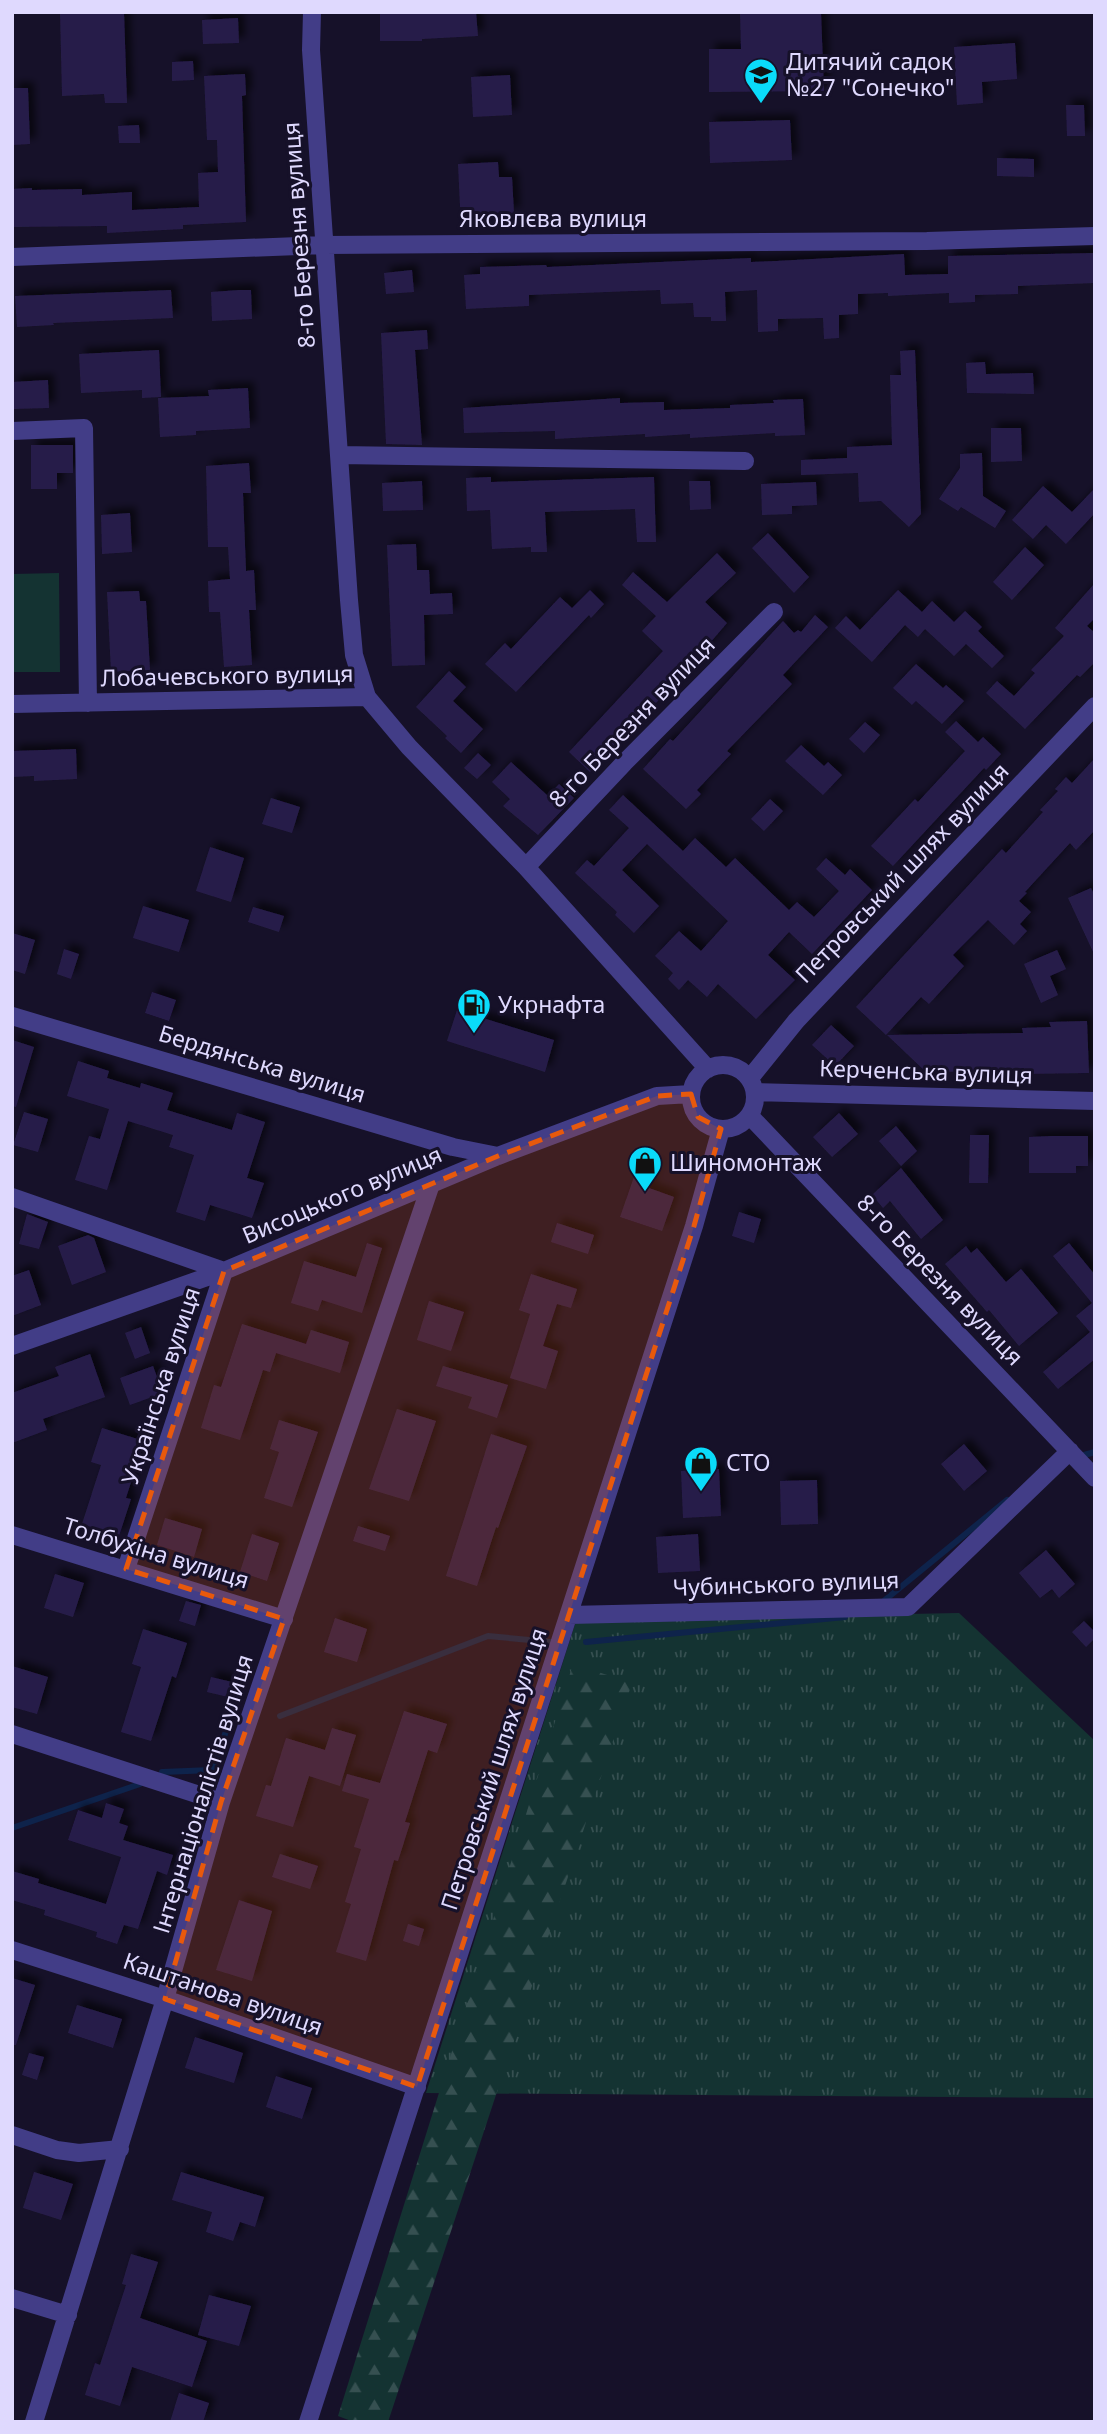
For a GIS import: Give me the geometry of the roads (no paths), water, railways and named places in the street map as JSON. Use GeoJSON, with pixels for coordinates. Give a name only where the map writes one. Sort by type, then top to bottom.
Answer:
{"type":"FeatureCollection","features":[{"type":"Feature","properties":{"kind":"street","name":"8-го Березня вулиця"},"geometry":{"type":"LineString","coordinates":[[312,12],[311,50],[354,654],[367,697],[410,747],[526,867],[708,1069]]}},
{"type":"Feature","properties":{"kind":"street","name":"Яковлєва вулиця"},"geometry":{"type":"LineString","coordinates":[[12,257],[324,245],[927,241],[1095,236]]}},
{"type":"Feature","properties":{"kind":"street","name":"Лобачевського вулиця"},"geometry":{"type":"LineString","coordinates":[[12,431],[84,428],[88,703]]}},
{"type":"Feature","properties":{"kind":"street"},"geometry":{"type":"LineString","coordinates":[[339,455],[745,461]]}},
{"type":"Feature","properties":{"kind":"street","name":"8-го Березня вулиця"},"geometry":{"type":"LineString","coordinates":[[526,867],[774,612]]}},
{"type":"Feature","properties":{"kind":"street","name":"Лобачевського вулиця"},"geometry":{"type":"LineString","coordinates":[[12,704],[367,697]]}},
{"type":"Feature","properties":{"kind":"street","name":"Петровський шлях вулиця"},"geometry":{"type":"LineString","coordinates":[[750,1116],[756,1100],[753,1085],[796,1021],[1095,706]]}},
{"type":"Feature","properties":{"kind":"street","name":"Бердянська вулиця"},"geometry":{"type":"LineString","coordinates":[[12,1016],[453,1147],[498,1156]]}},
{"type":"Feature","properties":{"kind":"street"},"geometry":{"type":"LineString","coordinates":[[750,1116],[737,1126],[721,1129],[712,1127],[698,1117],[691,1102],[691,1094],[697,1078],[708,1069],[727,1065],[743,1071],[753,1085]]}},
{"type":"Feature","properties":{"kind":"street","name":"Керченська вулиця"},"geometry":{"type":"LineString","coordinates":[[753,1085],[1095,1101]]}},
{"type":"Feature","properties":{"kind":"street","name":"Висоцького вулиця"},"geometry":{"type":"LineString","coordinates":[[12,1346],[224,1271],[498,1156],[657,1096],[691,1094]]}},
{"type":"Feature","properties":{"kind":"street","name":"8-го Березня вулиця"},"geometry":{"type":"LineString","coordinates":[[750,1116],[1095,1478]]}},
{"type":"Feature","properties":{"kind":"street","name":"Петровський шлях вулиця"},"geometry":{"type":"LineString","coordinates":[[308,2422],[690,1239],[721,1129]]}},
{"type":"Feature","properties":{"kind":"street","name":"Інтернаціоналістів вулиця"},"geometry":{"type":"LineString","coordinates":[[34,2422],[120,2149],[221,1802],[431,1184]]}},
{"type":"Feature","properties":{"kind":"street","name":"Українська вулиця"},"geometry":{"type":"LineString","coordinates":[[12,1197],[224,1271],[127,1569]]}},
{"type":"Feature","properties":{"kind":"street","name":"Чубинського вулиця"},"geometry":{"type":"LineString","coordinates":[[569,1615],[908,1607],[1070,1451]]}},
{"type":"Feature","properties":{"kind":"street","name":"Толбухіна вулиця"},"geometry":{"type":"LineString","coordinates":[[12,1535],[284,1619]]}},
{"type":"Feature","properties":{"kind":"street"},"geometry":{"type":"LineString","coordinates":[[12,1734],[221,1802]]}},
{"type":"Feature","properties":{"kind":"street","name":"Каштанова вулиця"},"geometry":{"type":"LineString","coordinates":[[12,1950],[165,1999],[417,2087]]}},
{"type":"Feature","properties":{"kind":"street"},"geometry":{"type":"LineString","coordinates":[[12,2135],[68,2152],[120,2149]]}},
{"type":"Feature","properties":{"kind":"street"},"geometry":{"type":"LineString","coordinates":[[12,2298],[68,2315]]}},
{"type":"Feature","properties":{"kind":"waterway"},"geometry":{"type":"LineString","coordinates":[[1084,1455],[1095,1452]]}},
{"type":"Feature","properties":{"kind":"waterway"},"geometry":{"type":"LineString","coordinates":[[880,1604],[1007,1500]]}},
{"type":"Feature","properties":{"kind":"waterway"},"geometry":{"type":"LineString","coordinates":[[586,1642],[845,1617]]}},
{"type":"Feature","properties":{"kind":"waterway"},"geometry":{"type":"LineString","coordinates":[[280,1716],[488,1636],[551,1642]]}},
{"type":"Feature","properties":{"kind":"waterway"},"geometry":{"type":"LineString","coordinates":[[162,1772],[212,1770],[229,1723]]}},
{"type":"Feature","properties":{"kind":"waterway"},"geometry":{"type":"LineString","coordinates":[[12,1828],[140,1784]]}},
{"type":"Feature","properties":{"kind":"place","name":"Дитячий садок №27 \"Сонечко\""},"geometry":{"type":"Point","coordinates":[761,105]}},
{"type":"Feature","properties":{"kind":"place","name":"Укрнафта"},"geometry":{"type":"Point","coordinates":[474,1035]}},
{"type":"Feature","properties":{"kind":"place","name":"Шиномонтаж"},"geometry":{"type":"Point","coordinates":[645,1193]}},
{"type":"Feature","properties":{"kind":"place","name":"СТО"},"geometry":{"type":"Point","coordinates":[701,1493]}}]}
